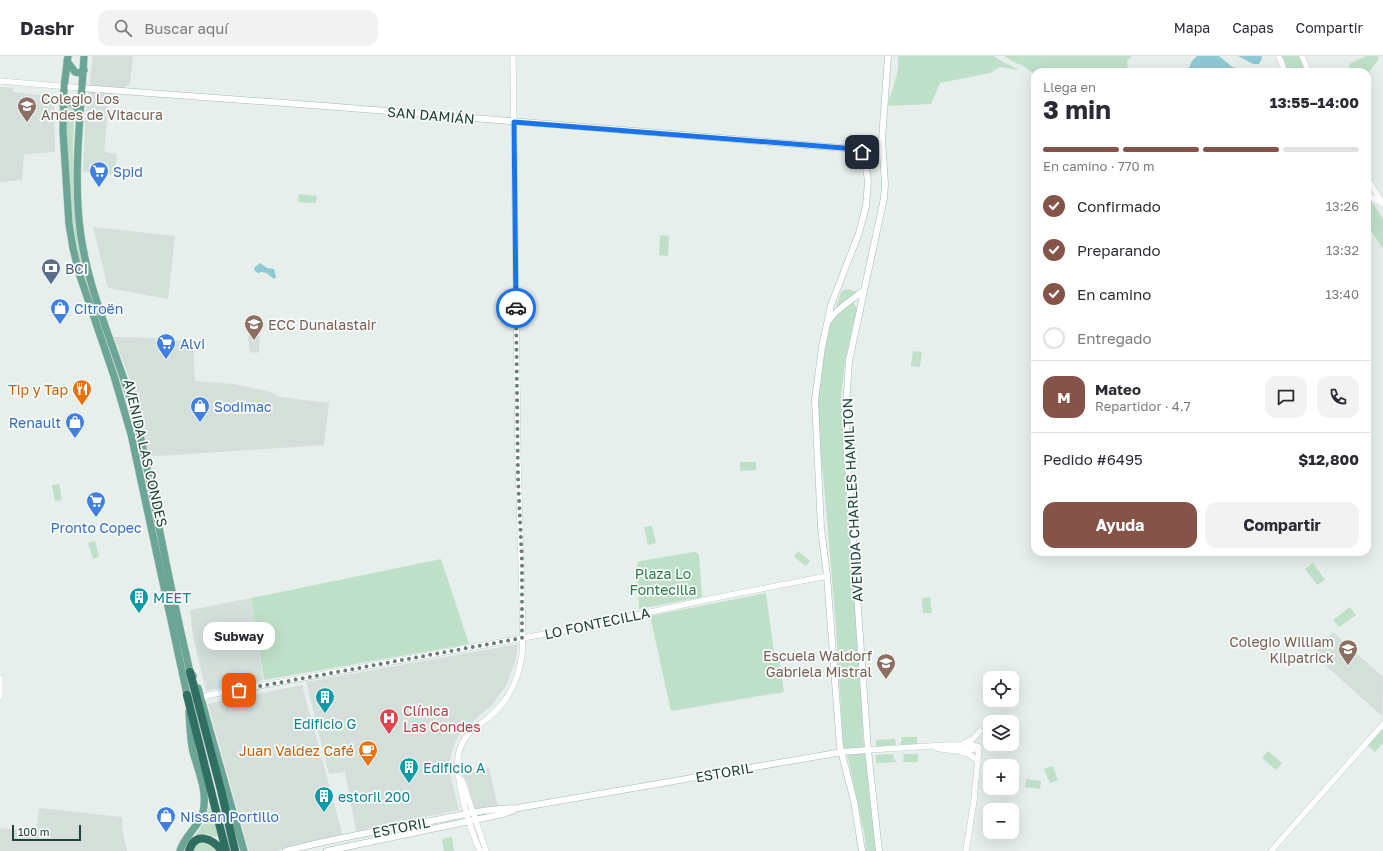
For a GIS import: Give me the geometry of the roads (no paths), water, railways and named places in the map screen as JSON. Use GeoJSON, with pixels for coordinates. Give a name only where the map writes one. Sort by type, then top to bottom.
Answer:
{"type":"FeatureCollection","features":[{"type":"Feature","properties":{"kind":"highway"},"geometry":{"type":"LineString","coordinates":[[190,672],[221,790],[235,851]]}},
{"type":"Feature","properties":{"kind":"highway"},"geometry":{"type":"LineString","coordinates":[[187,695],[226,851]]}},
{"type":"Feature","properties":{"kind":"highway"},"geometry":{"type":"LineString","coordinates":[[182,850],[199,839],[206,838],[214,842],[222,851]]}},
{"type":"Feature","properties":{"kind":"main road","name":"AVENIDA LAS CONDES"},"geometry":{"type":"LineString","coordinates":[[84,56],[77,188],[82,243],[90,278],[139,431],[190,672],[195,680],[202,700],[244,851]]}},
{"type":"Feature","properties":{"kind":"main road","name":"AVENIDA CHARLES HAMILTON"},"geometry":{"type":"LineString","coordinates":[[880,851],[868,750],[846,423],[848,370],[885,191],[882,140],[888,56]]}},
{"type":"Feature","properties":{"kind":"main road","name":"AVENIDA LAS CONDES"},"geometry":{"type":"LineString","coordinates":[[67,58],[63,105],[63,149],[69,224],[73,248],[82,283],[114,376],[132,439],[187,695],[191,740],[205,802],[199,822],[182,850]]}},
{"type":"Feature","properties":{"kind":"main road"},"geometry":{"type":"LineString","coordinates":[[67,58],[75,72],[80,73],[84,70]]}},
{"type":"Feature","properties":{"kind":"main road","name":"SAN DAMIÁN"},"geometry":{"type":"LineString","coordinates":[[82,88],[856,149],[862,152]]}},
{"type":"Feature","properties":{"kind":"main road"},"geometry":{"type":"LineString","coordinates":[[63,105],[68,102],[73,103],[77,107],[80,115]]}},
{"type":"Feature","properties":{"kind":"main road","name":"AVENIDA CHARLES HAMILTON"},"geometry":{"type":"LineString","coordinates":[[862,152],[868,181],[866,206],[862,224],[831,305],[826,324],[815,400],[821,528],[827,576],[835,685],[842,752],[854,801],[862,851]]}},
{"type":"Feature","properties":{"kind":"main road"},"geometry":{"type":"LineString","coordinates":[[826,324],[839,309],[864,290]]}},
{"type":"Feature","properties":{"kind":"main road"},"geometry":{"type":"LineString","coordinates":[[854,299],[858,305],[859,311]]}},
{"type":"Feature","properties":{"kind":"main road"},"geometry":{"type":"LineString","coordinates":[[114,376],[120,385],[127,390]]}},
{"type":"Feature","properties":{"kind":"main road","name":"ESTORIL"},"geometry":{"type":"LineString","coordinates":[[327,851],[387,839],[507,808],[518,808],[842,752],[868,750]]}},
{"type":"Feature","properties":{"kind":"main road","name":"ESTORIL"},"geometry":{"type":"LineString","coordinates":[[286,851],[391,828],[471,817]]}},
{"type":"Feature","properties":{"kind":"street"},"geometry":{"type":"LineString","coordinates":[[486,851],[461,791],[458,773],[458,757],[463,741],[508,697],[520,666],[522,638],[513,56]]}},
{"type":"Feature","properties":{"kind":"street"},"geometry":{"type":"LineString","coordinates":[[1279,56],[1284,68]]}},
{"type":"Feature","properties":{"kind":"street"},"geometry":{"type":"LineString","coordinates":[[1302,56],[1307,68]]}},
{"type":"Feature","properties":{"kind":"street","name":"SAN DAMIÁN"},"geometry":{"type":"LineString","coordinates":[[0,80],[82,88]]}},
{"type":"Feature","properties":{"kind":"street"},"geometry":{"type":"LineString","coordinates":[[1371,184],[1383,204]]}},
{"type":"Feature","properties":{"kind":"street"},"geometry":{"type":"LineString","coordinates":[[1371,197],[1383,204]]}},
{"type":"Feature","properties":{"kind":"street","name":"LO FONTECILLA"},"geometry":{"type":"LineString","coordinates":[[202,700],[209,695],[578,628],[690,603],[827,576]]}},
{"type":"Feature","properties":{"kind":"street"},"geometry":{"type":"LineString","coordinates":[[0,678],[0,697]]}},
{"type":"Feature","properties":{"kind":"street"},"geometry":{"type":"LineString","coordinates":[[1271,851],[1383,724]]}},
{"type":"Feature","properties":{"kind":"street"},"geometry":{"type":"LineString","coordinates":[[956,745],[972,740],[980,731]]}},
{"type":"Feature","properties":{"kind":"street","name":"ESTORIL"},"geometry":{"type":"LineString","coordinates":[[868,750],[956,745],[974,745],[979,747]]}},
{"type":"Feature","properties":{"kind":"street","name":"ESTORIL"},"geometry":{"type":"LineString","coordinates":[[931,747],[949,750],[974,750],[979,747]]}},
{"type":"Feature","properties":{"kind":"street"},"geometry":{"type":"LineString","coordinates":[[966,851],[974,800],[979,747]]}},
{"type":"Feature","properties":{"kind":"street"},"geometry":{"type":"LineString","coordinates":[[949,750],[970,755],[978,761]]}},
{"type":"Feature","properties":{"kind":"street"},"geometry":{"type":"LineString","coordinates":[[471,817],[480,851]]}},
{"type":"Feature","properties":{"kind":"water"},"geometry":{"type":"Polygon","coordinates":[[[1197,56],[1219,56],[1235,68],[1189,68],[1192,61],[1197,56]]]}},
{"type":"Feature","properties":{"kind":"water"},"geometry":{"type":"Polygon","coordinates":[[[1238,56],[1262,56],[1262,58],[1259,64],[1253,64],[1238,56]]]}},
{"type":"Feature","properties":{"kind":"water"},"geometry":{"type":"Polygon","coordinates":[[[260,263],[267,268],[274,269],[276,277],[274,279],[265,273],[258,273],[255,271],[254,268],[260,263]]]}},
{"type":"Feature","properties":{"kind":"place","name":"Colegio Los Andes de Vitacura"},"geometry":{"type":"Point","coordinates":[27,123]}},
{"type":"Feature","properties":{"kind":"place","name":"Spid"},"geometry":{"type":"Point","coordinates":[99,188]}},
{"type":"Feature","properties":{"kind":"place","name":"BCI"},"geometry":{"type":"Point","coordinates":[51,285]}},
{"type":"Feature","properties":{"kind":"place","name":"Citroën"},"geometry":{"type":"Point","coordinates":[60,325]}},
{"type":"Feature","properties":{"kind":"place","name":"ECC Dunalastair"},"geometry":{"type":"Point","coordinates":[254,341]}},
{"type":"Feature","properties":{"kind":"place","name":"Alvi"},"geometry":{"type":"Point","coordinates":[166,360]}},
{"type":"Feature","properties":{"kind":"place","name":"Tip y Tap"},"geometry":{"type":"Point","coordinates":[82,406]}},
{"type":"Feature","properties":{"kind":"place","name":"Sodimac"},"geometry":{"type":"Point","coordinates":[200,423]}},
{"type":"Feature","properties":{"kind":"place","name":"Renault"},"geometry":{"type":"Point","coordinates":[75,439]}},
{"type":"Feature","properties":{"kind":"place","name":"Pronto Copec"},"geometry":{"type":"Point","coordinates":[96,518]}},
{"type":"Feature","properties":{"kind":"place","name":"MEET"},"geometry":{"type":"Point","coordinates":[139,614]}},
{"type":"Feature","properties":{"kind":"place","name":"Colegio William Kilpatrick"},"geometry":{"type":"Point","coordinates":[1348,666]}},
{"type":"Feature","properties":{"kind":"place","name":"Escuela Waldorf Gabriela Mistral"},"geometry":{"type":"Point","coordinates":[886,680]}},
{"type":"Feature","properties":{"kind":"place","name":"Subway"},"geometry":{"type":"Point","coordinates":[239,690]}},
{"type":"Feature","properties":{"kind":"place","name":"Edificio G"},"geometry":{"type":"Point","coordinates":[325,714]}},
{"type":"Feature","properties":{"kind":"place","name":"Clínica Las Condes"},"geometry":{"type":"Point","coordinates":[389,735]}},
{"type":"Feature","properties":{"kind":"place","name":"Juan Valdez Café"},"geometry":{"type":"Point","coordinates":[368,767]}},
{"type":"Feature","properties":{"kind":"place","name":"Edificio A"},"geometry":{"type":"Point","coordinates":[409,784]}},
{"type":"Feature","properties":{"kind":"place","name":"estoril 200"},"geometry":{"type":"Point","coordinates":[324,813]}},
{"type":"Feature","properties":{"kind":"place","name":"Nissan Portillo"},"geometry":{"type":"Point","coordinates":[166,833]}},
{"type":"Feature","properties":{"kind":"park label","name":"Plaza Lo Fontecilla"},"geometry":{"type":"Point","coordinates":[663,582]}}]}
